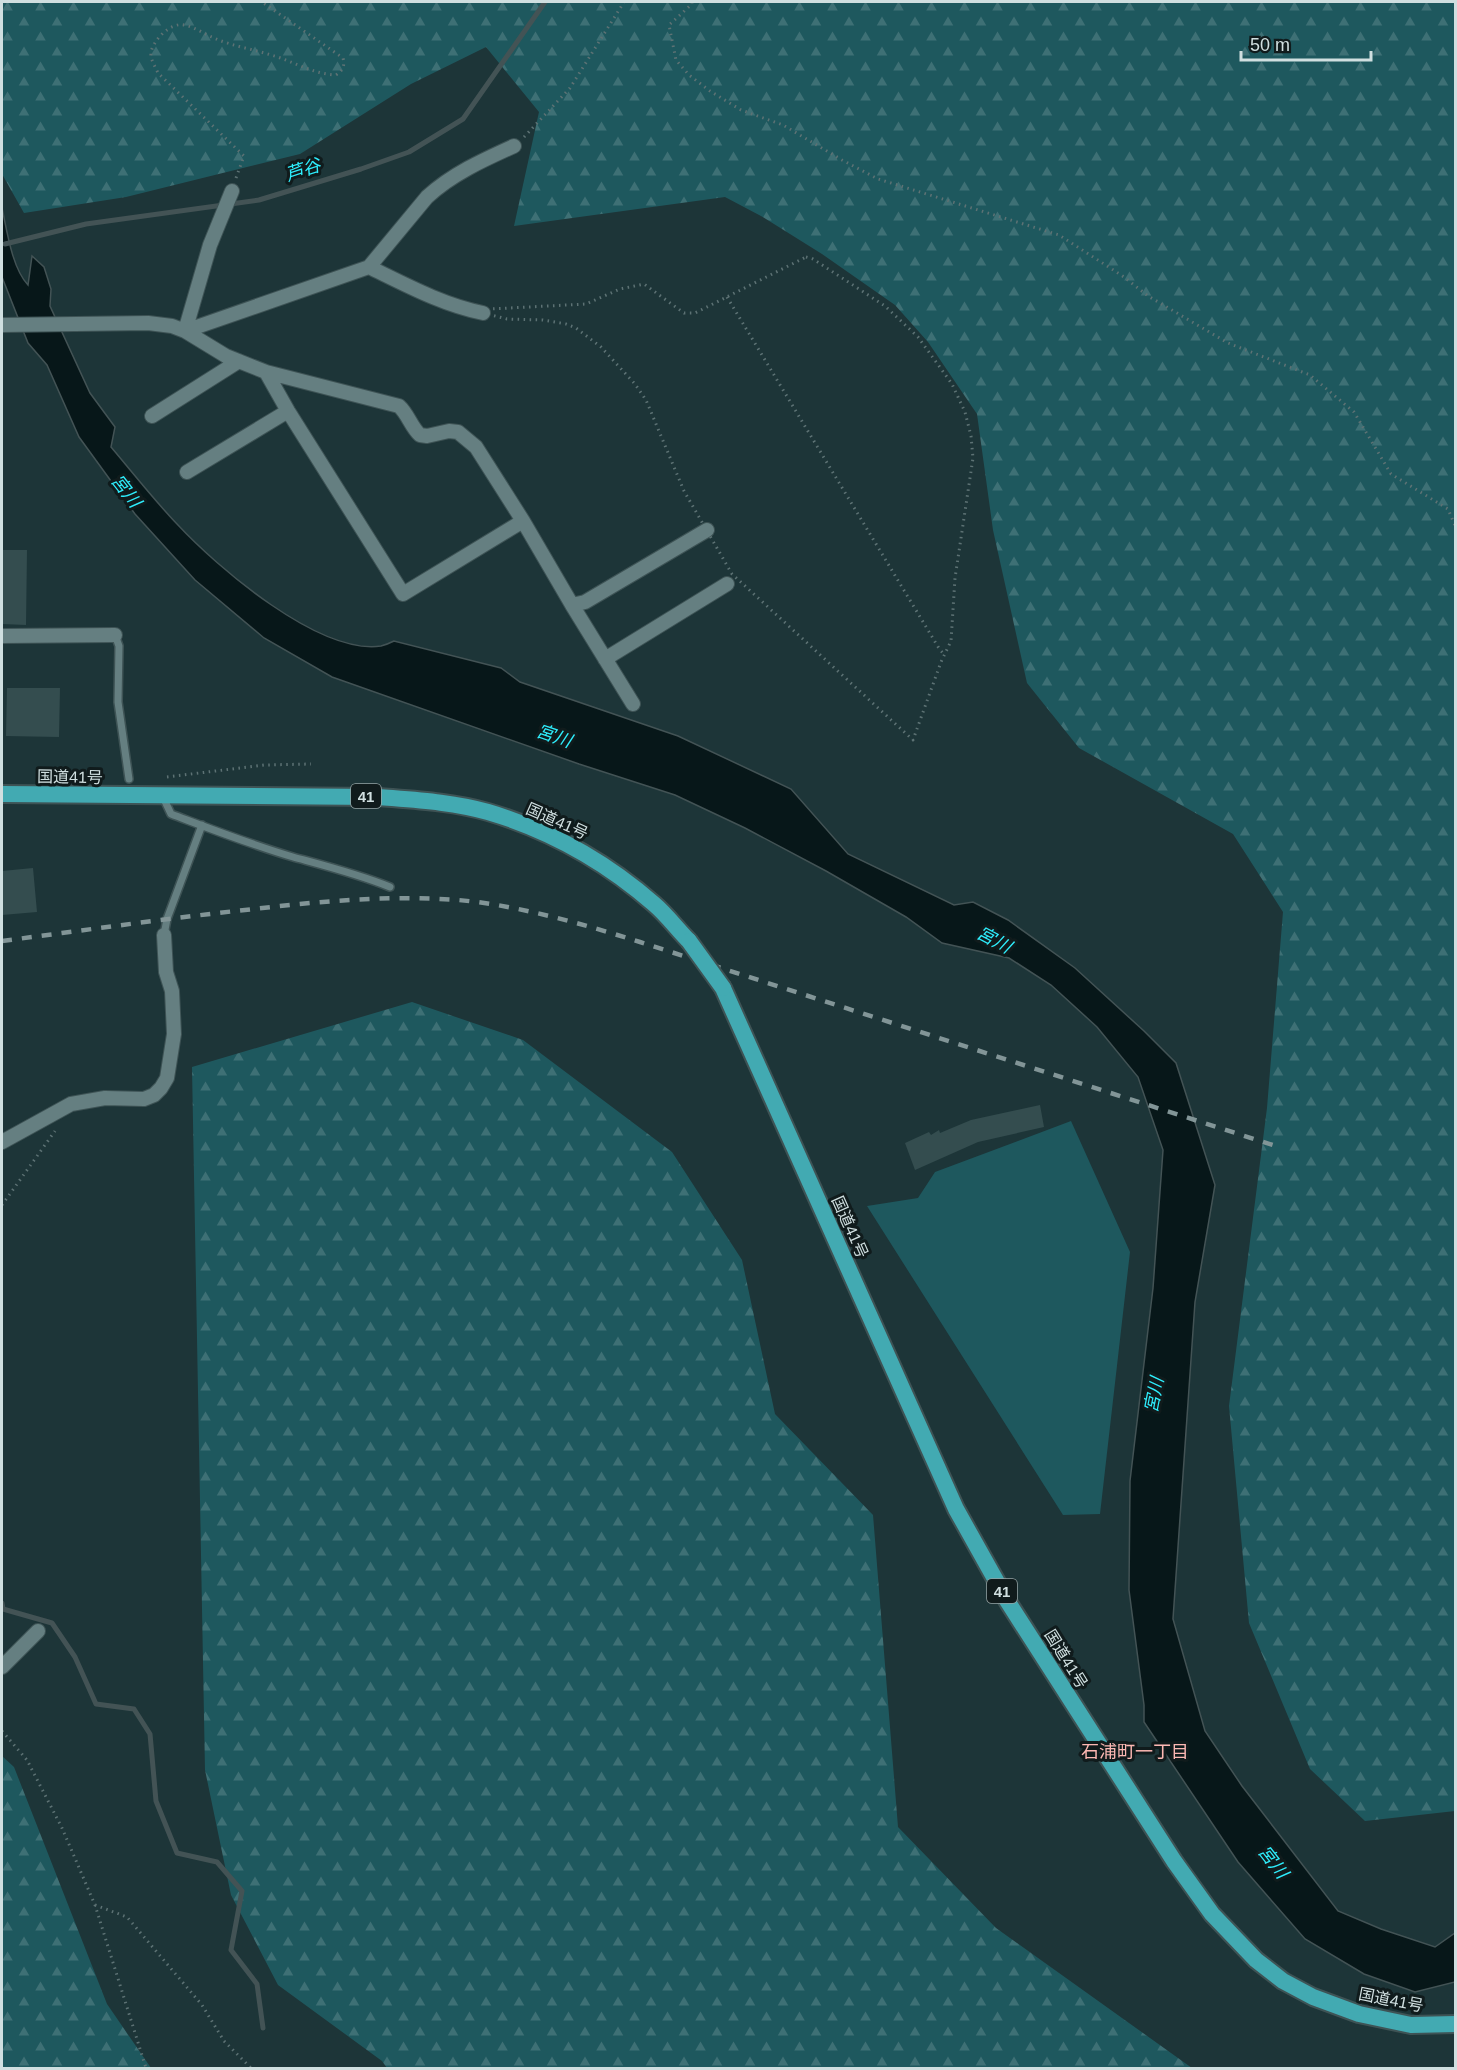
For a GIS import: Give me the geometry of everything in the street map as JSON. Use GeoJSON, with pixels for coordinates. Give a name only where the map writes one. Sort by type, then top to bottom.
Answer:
{"type":"FeatureCollection","features":[{"type":"Feature","properties":{"kind":"highway","name":"国道41号"},"geometry":{"type":"LineString","coordinates":[[2,794],[379,797],[435,802],[487,812],[579,849],[616,874],[655,905],[688,941],[723,988],[956,1509],[1008,1602],[1174,1861],[1212,1914],[1256,1960],[1283,1981],[1313,1997],[1359,2014],[1411,2025],[1455,2024]]}},
{"type":"Feature","properties":{"kind":"street"},"geometry":{"type":"LineString","coordinates":[[185,331],[369,267],[436,189],[475,164],[514,146]]}},
{"type":"Feature","properties":{"kind":"street"},"geometry":{"type":"LineString","coordinates":[[185,331],[210,244],[232,191]]}},
{"type":"Feature","properties":{"kind":"street"},"geometry":{"type":"LineString","coordinates":[[369,267],[422,293],[465,310],[483,313]]}},
{"type":"Feature","properties":{"kind":"street"},"geometry":{"type":"LineString","coordinates":[[2,325],[148,323],[172,326],[185,331],[226,356],[266,372],[399,406],[404,410],[414,430],[420,435],[458,432],[476,447],[633,704]]}},
{"type":"Feature","properties":{"kind":"street"},"geometry":{"type":"LineString","coordinates":[[152,416],[239,361]]}},
{"type":"Feature","properties":{"kind":"street"},"geometry":{"type":"LineString","coordinates":[[266,372],[403,594],[523,521]]}},
{"type":"Feature","properties":{"kind":"street"},"geometry":{"type":"LineString","coordinates":[[188,472],[288,411]]}},
{"type":"Feature","properties":{"kind":"street"},"geometry":{"type":"LineString","coordinates":[[572,605],[585,602],[707,530]]}},
{"type":"Feature","properties":{"kind":"street"},"geometry":{"type":"LineString","coordinates":[[605,659],[727,584]]}},
{"type":"Feature","properties":{"kind":"street"},"geometry":{"type":"LineString","coordinates":[[2,636],[115,635]]}},
{"type":"Feature","properties":{"kind":"street"},"geometry":{"type":"LineString","coordinates":[[2,1142],[71,1104],[105,1098],[144,1099],[154,1095],[161,1088],[167,1078],[174,1034],[172,991],[166,972],[164,935]]}},
{"type":"Feature","properties":{"kind":"street"},"geometry":{"type":"LineString","coordinates":[[2,1666],[38,1630]]}},
{"type":"Feature","properties":{"kind":"lane"},"geometry":{"type":"LineString","coordinates":[[115,635],[119,646],[118,702],[129,779]]}},
{"type":"Feature","properties":{"kind":"lane"},"geometry":{"type":"LineString","coordinates":[[162,795],[171,814],[292,856],[352,872],[390,887]]}},
{"type":"Feature","properties":{"kind":"lane"},"geometry":{"type":"LineString","coordinates":[[164,935],[166,919],[202,825]]}},
{"type":"Feature","properties":{"kind":"path"},"geometry":{"type":"LineString","coordinates":[[232,191],[244,156],[158,73],[152,59],[152,50],[166,30],[183,24],[212,37],[273,55],[314,72],[336,75],[342,71],[343,58],[262,2]]}},
{"type":"Feature","properties":{"kind":"path"},"geometry":{"type":"LineString","coordinates":[[514,146],[570,88],[624,2]]}},
{"type":"Feature","properties":{"kind":"path"},"geometry":{"type":"LineString","coordinates":[[692,2],[669,25],[676,60],[689,75],[710,91],[741,110],[783,125],[878,179],[1059,235],[1124,277],[1148,296],[1228,343],[1310,375],[1354,412],[1391,474],[1448,509],[1455,528]]}},
{"type":"Feature","properties":{"kind":"path"},"geometry":{"type":"LineString","coordinates":[[806,257],[813,259],[885,306],[918,337],[952,384],[965,412],[973,458],[955,578],[951,641],[913,740],[732,573],[684,491],[646,400],[601,347],[576,328],[566,324],[543,320],[507,319],[483,313],[490,309],[586,304],[620,290],[644,284],[684,313],[695,314],[806,257]]}},
{"type":"Feature","properties":{"kind":"path"},"geometry":{"type":"LineString","coordinates":[[727,297],[945,655]]}},
{"type":"Feature","properties":{"kind":"path"},"geometry":{"type":"LineString","coordinates":[[162,778],[264,765],[311,764]]}},
{"type":"Feature","properties":{"kind":"path"},"geometry":{"type":"LineString","coordinates":[[2,1206],[59,1125],[71,1104]]}},
{"type":"Feature","properties":{"kind":"path"},"geometry":{"type":"LineString","coordinates":[[2,1731],[27,1760],[62,1828],[95,1905],[146,2068]]}},
{"type":"Feature","properties":{"kind":"path"},"geometry":{"type":"LineString","coordinates":[[95,1905],[127,1917],[202,2005],[224,2041],[251,2068]]}},
{"type":"Feature","properties":{"kind":"green space"},"geometry":{"type":"Polygon","coordinates":[[[2,2],[1455,2],[1455,1811],[1365,1821],[1310,1769],[1249,1623],[1229,1406],[1267,1108],[1283,912],[1233,834],[1079,748],[1027,683],[993,530],[977,414],[928,342],[895,305],[822,254],[761,216],[725,197],[514,226],[539,112],[486,47],[411,84],[300,154],[126,197],[24,213],[2,174],[2,2]]]}},
{"type":"Feature","properties":{"kind":"green space"},"geometry":{"type":"Polygon","coordinates":[[[412,1002],[523,1040],[672,1152],[742,1260],[775,1414],[873,1515],[898,1827],[996,1928],[1192,2068],[387,2068],[382,2061],[278,1985],[231,1895],[205,1770],[192,1067],[412,1002]]]}},
{"type":"Feature","properties":{"kind":"green space"},"geometry":{"type":"Polygon","coordinates":[[[1071,1121],[1130,1252],[1100,1514],[1063,1515],[867,1206],[918,1198],[935,1172],[1071,1121]]]}},
{"type":"Feature","properties":{"kind":"green space"},"geometry":{"type":"Polygon","coordinates":[[[2,1756],[14,1767],[107,2004],[151,2068],[2,2068],[2,1756]]]}},
{"type":"Feature","properties":{"kind":"water","name":"宮川"},"geometry":{"type":"Polygon","coordinates":[[[2,208],[14,259],[22,278],[28,285],[32,256],[44,267],[51,289],[50,306],[90,393],[115,427],[111,447],[177,524],[243,584],[300,623],[329,637],[356,645],[381,646],[394,641],[501,668],[520,682],[678,736],[791,789],[848,854],[954,905],[973,902],[1008,920],[1075,968],[1176,1063],[1215,1185],[1195,1302],[1173,1619],[1205,1731],[1242,1786],[1338,1911],[1381,1929],[1435,1947],[1455,1933],[1455,1982],[1415,1992],[1364,1974],[1305,1939],[1238,1862],[1144,1722],[1144,1705],[1129,1590],[1130,1481],[1153,1288],[1163,1150],[1138,1077],[1097,1027],[1051,985],[1009,958],[942,943],[906,917],[826,871],[745,828],[675,795],[579,764],[332,677],[264,638],[195,580],[135,514],[79,437],[47,365],[28,343],[2,277],[2,208]]]}},
{"type":"Feature","properties":{"kind":"building"},"geometry":{"type":"Polygon","coordinates":[[[2,550],[27,550],[26,625],[2,624],[2,550]]]}},
{"type":"Feature","properties":{"kind":"building"},"geometry":{"type":"Polygon","coordinates":[[[7,688],[60,688],[59,737],[6,736],[7,688]]]}},
{"type":"Feature","properties":{"kind":"building"},"geometry":{"type":"Polygon","coordinates":[[[33,868],[37,912],[2,915],[2,871],[33,868]]]}},
{"type":"Feature","properties":{"kind":"building"},"geometry":{"type":"Polygon","coordinates":[[[1040,1105],[1044,1127],[978,1142],[915,1170],[905,1143],[929,1132],[931,1135],[939,1130],[940,1133],[971,1120],[1040,1105]]]}},
{"type":"Feature","properties":{"kind":"waterway","name":"芦谷"},"geometry":{"type":"LineString","coordinates":[[5,244],[86,224],[259,200],[409,152],[463,119],[545,2]]}},
{"type":"Feature","properties":{"kind":"waterway"},"geometry":{"type":"LineString","coordinates":[[2,1603],[3,1609],[52,1623],[75,1657],[96,1704],[134,1709],[150,1734],[156,1801],[177,1853],[217,1862],[242,1891],[231,1950],[257,1984],[263,2028]]}},
{"type":"Feature","properties":{"kind":"railway"},"geometry":{"type":"LineString","coordinates":[[2,941],[191,916],[330,901],[432,899],[503,906],[618,935],[1279,1147]]}},
{"type":"Feature","properties":{"kind":"district","name":"石浦町一丁目"},"geometry":{"type":"Point","coordinates":[1135,1752]}}]}
